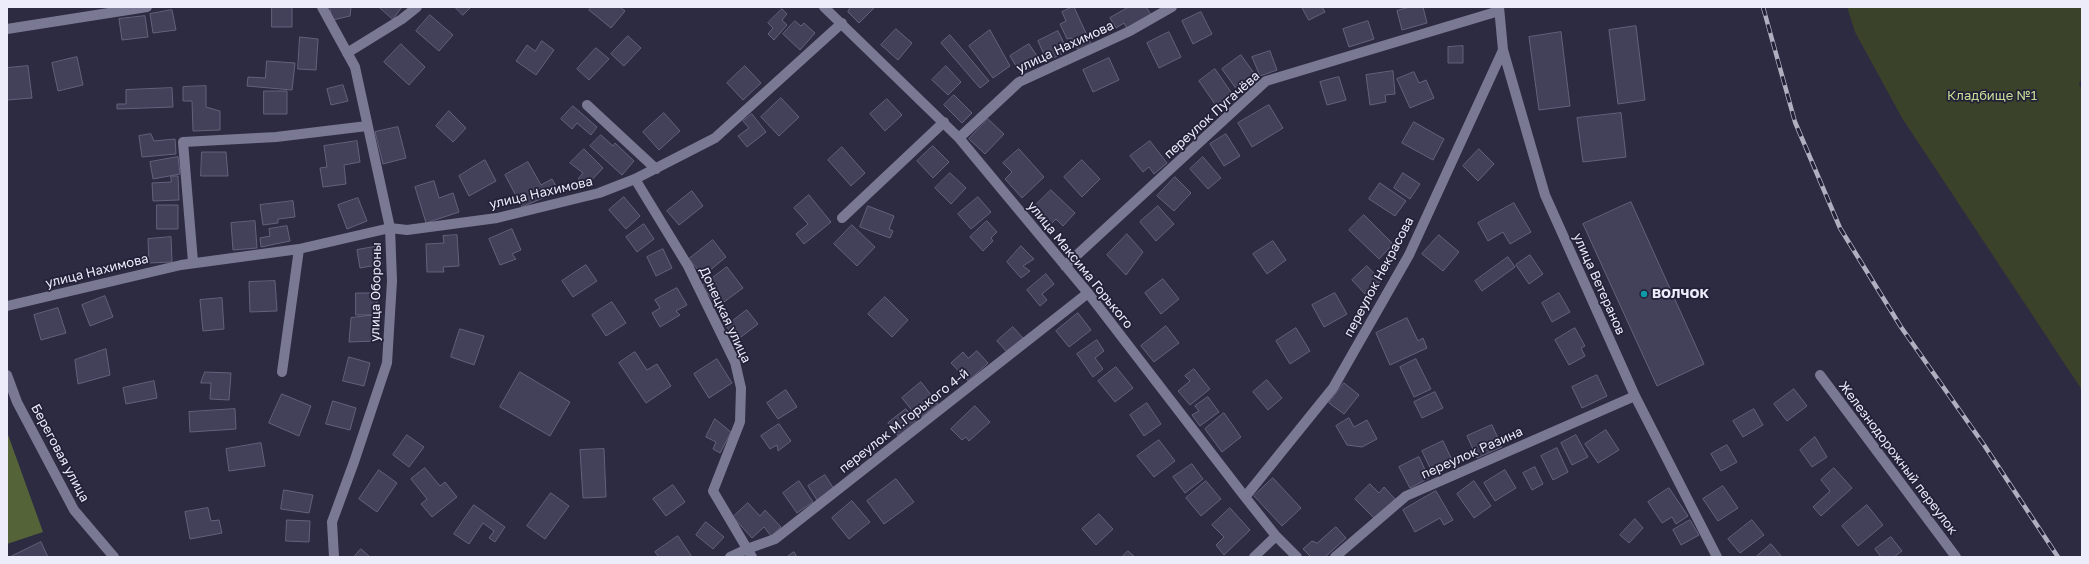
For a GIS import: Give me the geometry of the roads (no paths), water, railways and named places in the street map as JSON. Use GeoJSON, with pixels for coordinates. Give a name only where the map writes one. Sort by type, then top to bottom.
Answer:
{"type":"FeatureCollection","features":[{"type":"Feature","properties":{"kind":"street"},"geometry":{"type":"LineString","coordinates":[[7,29],[147,7]]}},
{"type":"Feature","properties":{"kind":"street","name":"улица Обороны"},"geometry":{"type":"LineString","coordinates":[[322,7],[355,67],[390,228],[392,281],[387,363],[332,522],[334,557]]}},
{"type":"Feature","properties":{"kind":"street"},"geometry":{"type":"LineString","coordinates":[[347,53],[402,19],[417,7]]}},
{"type":"Feature","properties":{"kind":"street","name":"улица Максима Горького"},"geometry":{"type":"LineString","coordinates":[[824,7],[959,138],[1088,293],[1276,536],[1297,557]]}},
{"type":"Feature","properties":{"kind":"street","name":"улица Нахимова"},"geometry":{"type":"LineString","coordinates":[[959,138],[1019,82],[1130,32],[1172,7]]}},
{"type":"Feature","properties":{"kind":"street","name":"улица Ветеранов"},"geometry":{"type":"LineString","coordinates":[[1499,9],[1503,50],[1545,195],[1635,396],[1717,557]]}},
{"type":"Feature","properties":{"kind":"street","name":"переулок Пугачёва"},"geometry":{"type":"LineString","coordinates":[[1065,266],[1266,81],[1499,9]]}},
{"type":"Feature","properties":{"kind":"street","name":"улица Нахимова"},"geometry":{"type":"LineString","coordinates":[[7,306],[193,262],[299,249],[390,228],[407,230],[496,218],[599,193],[636,179],[715,138],[842,23]]}},
{"type":"Feature","properties":{"kind":"street","name":"переулок Некрасова"},"geometry":{"type":"LineString","coordinates":[[1245,497],[1333,388],[1409,255],[1503,50]]}},
{"type":"Feature","properties":{"kind":"street"},"geometry":{"type":"LineString","coordinates":[[587,105],[656,169]]}},
{"type":"Feature","properties":{"kind":"street"},"geometry":{"type":"LineString","coordinates":[[842,218],[944,122]]}},
{"type":"Feature","properties":{"kind":"street"},"geometry":{"type":"LineString","coordinates":[[193,262],[183,142],[276,137],[367,126]]}},
{"type":"Feature","properties":{"kind":"street","name":"Донецкая улица"},"geometry":{"type":"LineString","coordinates":[[636,179],[688,266],[734,362],[741,388],[740,422],[713,491],[749,553]]}},
{"type":"Feature","properties":{"kind":"street"},"geometry":{"type":"LineString","coordinates":[[282,372],[299,249]]}},
{"type":"Feature","properties":{"kind":"street","name":"переулок М.Горького 4-й"},"geometry":{"type":"LineString","coordinates":[[730,557],[749,553],[775,539],[1088,293]]}},
{"type":"Feature","properties":{"kind":"street","name":"Береговая улица"},"geometry":{"type":"LineString","coordinates":[[7,375],[18,402],[74,510],[114,557]]}},
{"type":"Feature","properties":{"kind":"street","name":"Железнодорожный переулок"},"geometry":{"type":"LineString","coordinates":[[1820,375],[1956,557]]}},
{"type":"Feature","properties":{"kind":"street","name":"переулок Разина"},"geometry":{"type":"LineString","coordinates":[[1335,557],[1406,496],[1635,396]]}},
{"type":"Feature","properties":{"kind":"street"},"geometry":{"type":"LineString","coordinates":[[1254,557],[1276,536]]}},
{"type":"Feature","properties":{"kind":"railway"},"geometry":{"type":"LineString","coordinates":[[1763,7],[1795,122],[1840,228],[1901,327],[1984,445],[2058,557]]}},
{"type":"Feature","properties":{"kind":"place","name":"ВОЛЧОК"},"geometry":{"type":"Point","coordinates":[1644,294]}},
{"type":"Feature","properties":{"kind":"park label","name":"Кладбище №1"},"geometry":{"type":"Point","coordinates":[1992,96]}}]}
